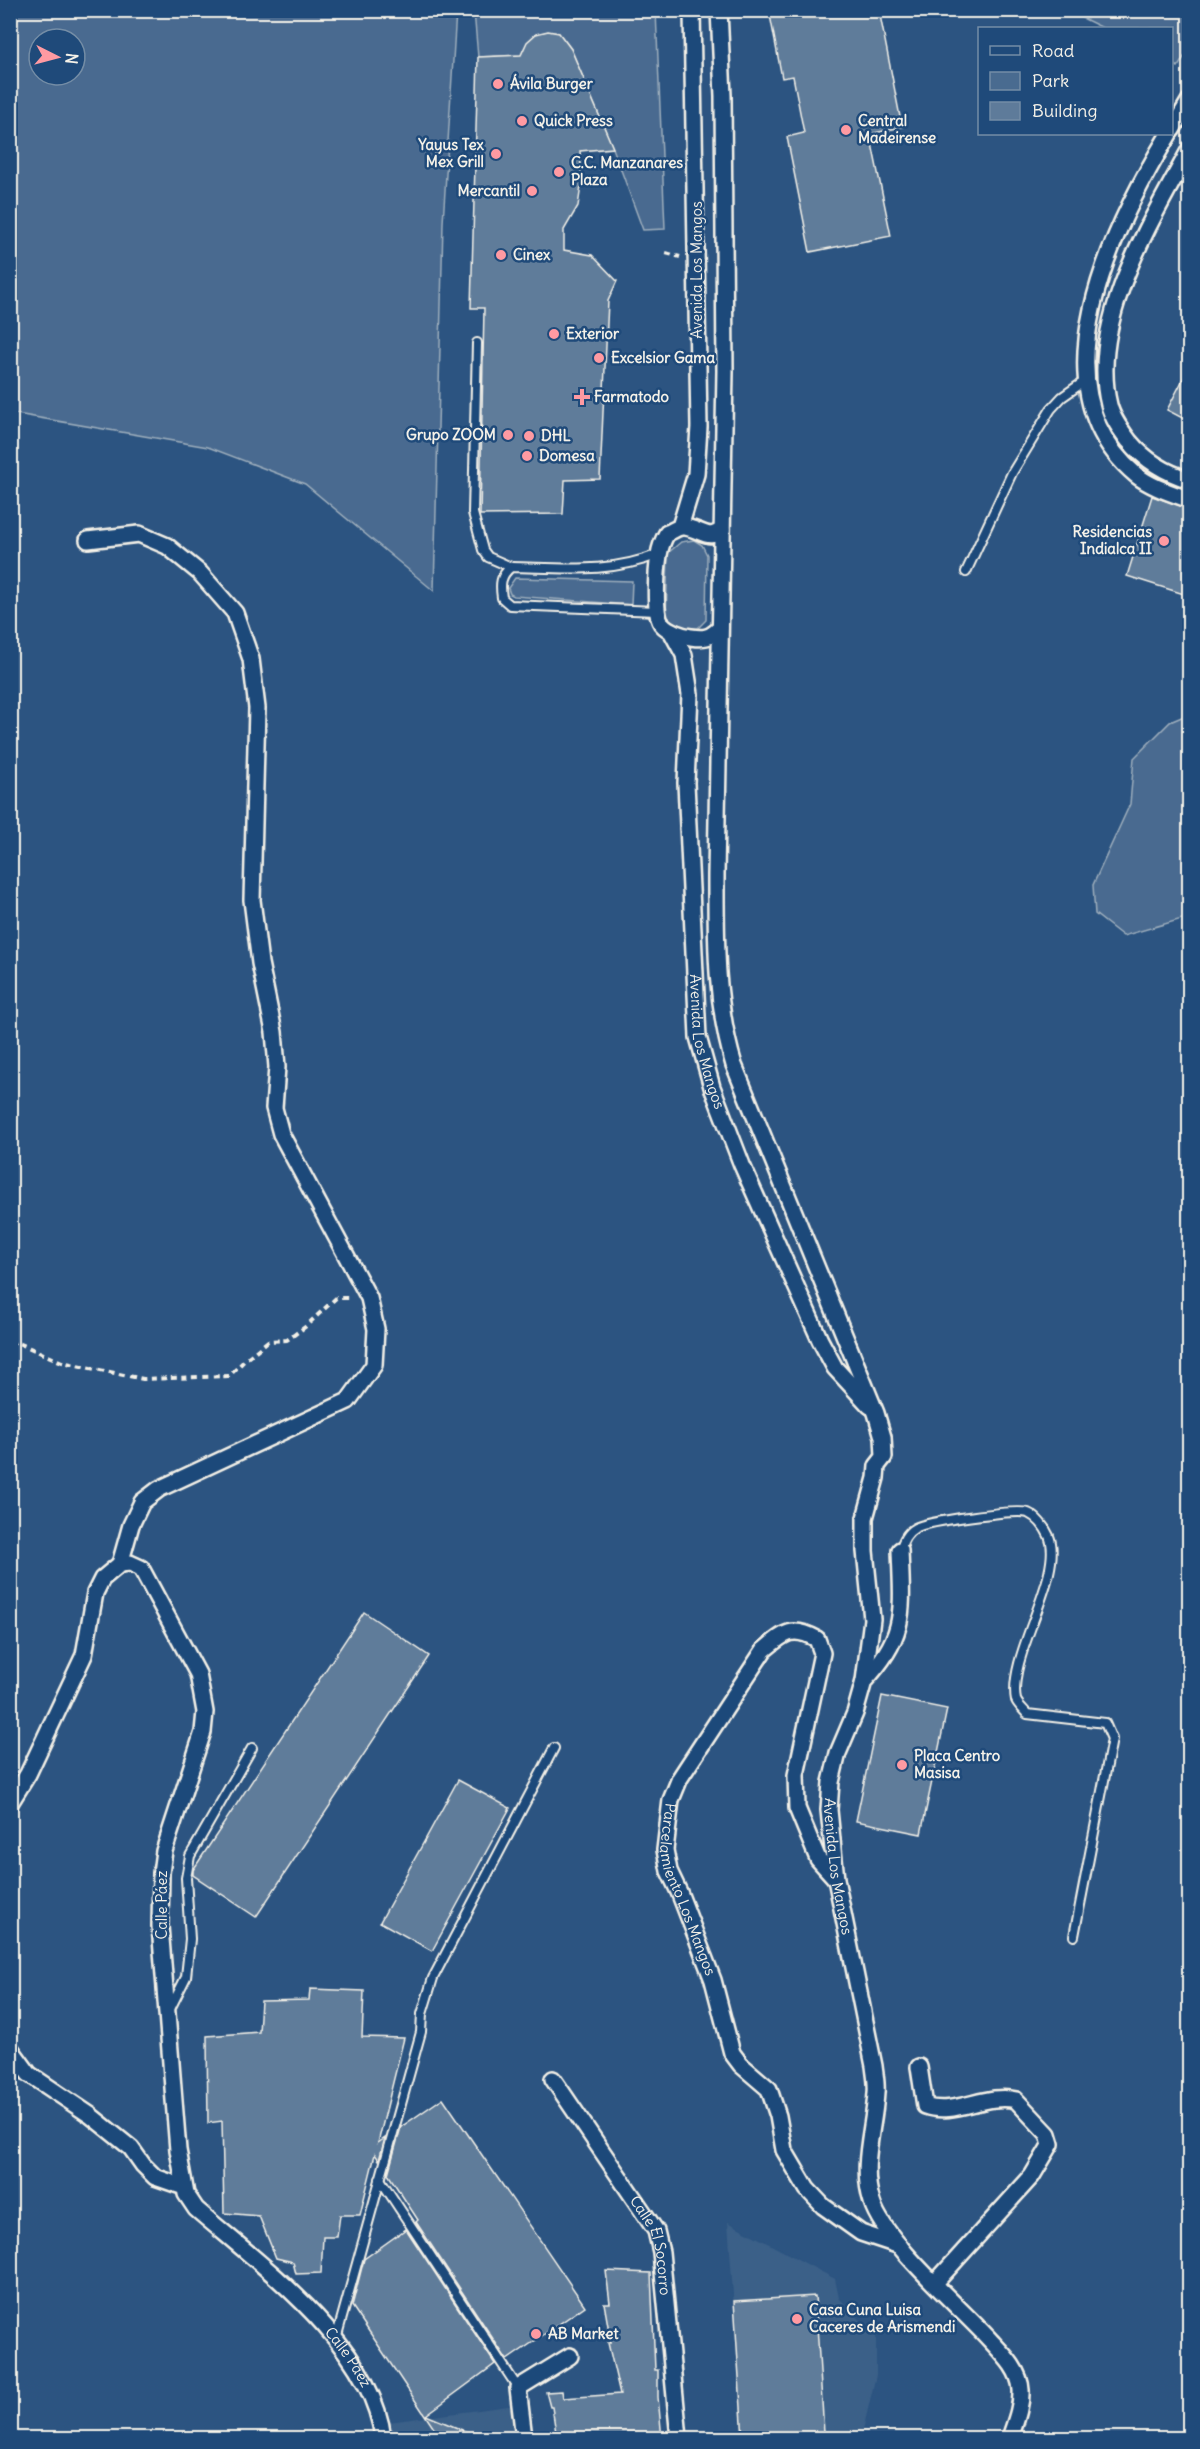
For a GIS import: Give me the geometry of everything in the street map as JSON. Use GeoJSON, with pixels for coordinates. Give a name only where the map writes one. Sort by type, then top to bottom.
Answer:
{"type":"FeatureCollection","features":[{"type":"Feature","properties":{"kind":"street","name":"Avenida Los Mangos"},"geometry":{"type":"LineString","coordinates":[[692,10],[699,427],[696,474],[680,527],[667,533],[659,554],[657,611],[661,623],[672,631],[684,655],[690,694],[686,783],[698,1037],[712,1087],[742,1165],[820,1340],[835,1368],[876,1413]]}},
{"type":"Feature","properties":{"kind":"street","name":"Avenida Los Mangos"},"geometry":{"type":"LineString","coordinates":[[719,10],[723,96],[725,371],[716,952],[724,1032],[747,1098],[876,1413],[883,1437],[884,1456],[877,1466],[865,1518],[865,1551],[872,1619],[864,1681],[855,1713],[838,1753],[831,1782],[829,1810],[836,1879],[874,2066],[877,2092],[867,2152],[867,2176],[872,2203],[900,2246],[965,2312],[1016,2372],[1021,2388],[1021,2402],[1010,2439]]}},
{"type":"Feature","properties":{"kind":"street"},"geometry":{"type":"LineString","coordinates":[[1173,127],[1190,100]]}},
{"type":"Feature","properties":{"kind":"street"},"geometry":{"type":"LineString","coordinates":[[1168,135],[1139,184],[1096,293],[1087,335],[1085,381],[1092,411],[1115,454],[1137,476],[1160,489],[1190,500]]}},
{"type":"Feature","properties":{"kind":"street"},"geometry":{"type":"LineString","coordinates":[[1190,149],[1136,250],[1109,332],[1106,369],[1109,406],[1119,427],[1136,449],[1160,468],[1190,480]]}},
{"type":"Feature","properties":{"kind":"street"},"geometry":{"type":"LineString","coordinates":[[680,527],[711,535],[719,533],[722,529]]}},
{"type":"Feature","properties":{"kind":"street"},"geometry":{"type":"LineString","coordinates":[[10,1803],[28,1774],[84,1655],[95,1593],[102,1579],[120,1564],[131,1525],[142,1502],[159,1489],[348,1401],[374,1365],[376,1329],[369,1298],[281,1134],[274,1108],[277,1067],[274,1032],[260,963],[252,900],[257,708],[251,659],[235,613],[200,573],[167,546],[139,534],[88,540]]}},
{"type":"Feature","properties":{"kind":"street"},"geometry":{"type":"LineString","coordinates":[[672,631],[703,639],[712,636],[720,628]]}},
{"type":"Feature","properties":{"kind":"street"},"geometry":{"type":"LineString","coordinates":[[864,1681],[890,1650],[898,1629],[901,1607],[900,1550]]}},
{"type":"Feature","properties":{"kind":"street","name":"Calle Páez"},"geometry":{"type":"LineString","coordinates":[[120,1564],[130,1563],[141,1568],[149,1579],[198,1674],[206,1712],[203,1732],[164,1851],[160,1873],[160,1926],[178,2150],[186,2194],[196,2209],[292,2292],[325,2326],[358,2371],[374,2400],[381,2422],[383,2439]]}},
{"type":"Feature","properties":{"kind":"street","name":"Parcelamiento Los Mangos"},"geometry":{"type":"LineString","coordinates":[[836,1879],[818,1859],[797,1808],[796,1776],[822,1653],[817,1639],[804,1632],[793,1631],[781,1635],[764,1650],[680,1778],[671,1800],[665,1850],[669,1871],[680,1892],[713,1980],[732,2053],[741,2065],[769,2089],[778,2116],[784,2150],[793,2169],[815,2197],[840,2218],[861,2233],[900,2246]]}},
{"type":"Feature","properties":{"kind":"street"},"geometry":{"type":"LineString","coordinates":[[10,2048],[29,2074],[90,2115],[131,2148],[155,2177],[184,2187]]}},
{"type":"Feature","properties":{"kind":"street"},"geometry":{"type":"LineString","coordinates":[[920,2067],[925,2106],[940,2109],[1002,2098],[1016,2100],[1048,2134],[1051,2144],[1032,2176],[935,2283]]}},
{"type":"Feature","properties":{"kind":"street","name":"Calle El Socorro"},"geometry":{"type":"LineString","coordinates":[[553,2079],[656,2230],[663,2264],[679,2439]]}},
{"type":"Feature","properties":{"kind":"street"},"geometry":{"type":"LineString","coordinates":[[524,2439],[518,2388],[570,2356]]}},
{"type":"Feature","properties":{"kind":"lane"},"geometry":{"type":"LineString","coordinates":[[477,344],[473,513],[483,550],[488,557],[511,567],[596,569],[619,567],[659,554]]}},
{"type":"Feature","properties":{"kind":"lane"},"geometry":{"type":"LineString","coordinates":[[966,572],[1012,473],[1045,418],[1062,397],[1085,381]]}},
{"type":"Feature","properties":{"kind":"lane"},"geometry":{"type":"LineString","coordinates":[[511,567],[502,574],[501,587],[502,598],[510,605],[657,611]]}},
{"type":"Feature","properties":{"kind":"lane"},"geometry":{"type":"LineString","coordinates":[[900,1550],[904,1538],[915,1528],[952,1518],[1026,1512],[1039,1521],[1050,1537],[1052,1561],[1016,1677],[1016,1702],[1027,1714],[1105,1723],[1112,1738],[1074,1936]]}},
{"type":"Feature","properties":{"kind":"lane"},"geometry":{"type":"LineString","coordinates":[[168,2013],[186,1977],[190,1939],[186,1878],[190,1856],[252,1748]]}},
{"type":"Feature","properties":{"kind":"lane"},"geometry":{"type":"LineString","coordinates":[[336,2340],[421,2032],[422,2014],[433,1978],[554,1748]]}},
{"type":"Feature","properties":{"kind":"lane"},"geometry":{"type":"LineString","coordinates":[[380,2179],[518,2388]]}},
{"type":"Feature","properties":{"kind":"path"},"geometry":{"type":"LineString","coordinates":[[10,1346],[16,1342],[62,1362],[143,1379],[229,1376],[268,1341],[287,1340],[305,1327],[336,1298],[369,1298]]}},
{"type":"Feature","properties":{"kind":"shaded area","name":"Casa Cuna Luisa Caceres de Arismendi"},"geometry":{"type":"Polygon","coordinates":[[[728,2222],[835,2279],[839,2298],[876,2336],[876,2375],[863,2430],[743,2438],[728,2222]]]}},
{"type":"Feature","properties":{"kind":"shaded area"},"geometry":{"type":"Polygon","coordinates":[[[516,2405],[519,2438],[390,2438],[389,2422],[516,2405]]]}},
{"type":"Feature","properties":{"kind":"green space"},"geometry":{"type":"Polygon","coordinates":[[[10,11],[456,11],[443,223],[434,591],[305,484],[208,447],[11,413],[10,11]]]}},
{"type":"Feature","properties":{"kind":"green space"},"geometry":{"type":"Polygon","coordinates":[[[474,11],[656,11],[665,229],[643,230],[613,148],[571,49],[559,33],[545,32],[535,35],[527,43],[521,55],[478,57],[474,11]]]}},
{"type":"Feature","properties":{"kind":"green space"},"geometry":{"type":"Polygon","coordinates":[[[1068,11],[1189,11],[1189,49],[1178,67],[1173,64],[1173,27],[1101,27],[1068,11]]]}},
{"type":"Feature","properties":{"kind":"green space"},"geometry":{"type":"Polygon","coordinates":[[[694,540],[702,545],[707,555],[706,620],[698,628],[679,629],[666,619],[668,553],[681,542],[694,540]]]}},
{"type":"Feature","properties":{"kind":"green space"},"geometry":{"type":"Polygon","coordinates":[[[515,578],[632,581],[631,605],[514,596],[510,594],[508,588],[515,578]]]}},
{"type":"Feature","properties":{"kind":"green space"},"geometry":{"type":"Polygon","coordinates":[[[1189,714],[1189,917],[1123,936],[1095,914],[1093,885],[1130,804],[1134,758],[1170,722],[1189,714]]]}},
{"type":"Feature","properties":{"kind":"building","name":"Central Madeirense"},"geometry":{"type":"Polygon","coordinates":[[[769,10],[879,10],[902,127],[870,134],[891,236],[810,252],[787,137],[804,133],[793,76],[782,78],[769,10]]]}},
{"type":"Feature","properties":{"kind":"building"},"geometry":{"type":"Polygon","coordinates":[[[548,31],[559,33],[571,49],[613,148],[580,151],[582,179],[578,206],[564,230],[564,250],[592,255],[617,281],[608,301],[600,479],[565,480],[563,514],[480,515],[484,308],[471,308],[478,57],[521,55],[527,42],[536,34],[548,31]]]}},
{"type":"Feature","properties":{"kind":"building"},"geometry":{"type":"Polygon","coordinates":[[[1190,366],[1190,422],[1167,410],[1190,366]]]}},
{"type":"Feature","properties":{"kind":"building","name":"Residencias Indialca II"},"geometry":{"type":"Polygon","coordinates":[[[1152,496],[1190,509],[1190,596],[1127,576],[1152,496]]]}},
{"type":"Feature","properties":{"kind":"building"},"geometry":{"type":"Polygon","coordinates":[[[364,1612],[429,1656],[256,1917],[193,1875],[193,1870],[364,1612]]]}},
{"type":"Feature","properties":{"kind":"building","name":"Placa Centro Masisa"},"geometry":{"type":"Polygon","coordinates":[[[882,1696],[947,1709],[921,1834],[856,1821],[882,1696]]]}},
{"type":"Feature","properties":{"kind":"building"},"geometry":{"type":"Polygon","coordinates":[[[458,1780],[510,1808],[432,1951],[380,1922],[458,1780]]]}},
{"type":"Feature","properties":{"kind":"building"},"geometry":{"type":"Polygon","coordinates":[[[310,1989],[364,1991],[362,2037],[404,2038],[378,2143],[385,2138],[379,2160],[375,2154],[360,2215],[340,2215],[337,2237],[323,2237],[321,2273],[296,2274],[293,2262],[276,2258],[259,2216],[224,2213],[222,2121],[208,2123],[207,2036],[259,2032],[261,2001],[309,2000],[310,1989]]]}},
{"type":"Feature","properties":{"kind":"building"},"geometry":{"type":"Polygon","coordinates":[[[443,2098],[585,2306],[507,2360],[416,2222],[418,2220],[388,2174],[401,2127],[443,2098]]]}},
{"type":"Feature","properties":{"kind":"building"},"geometry":{"type":"Polygon","coordinates":[[[406,2229],[495,2364],[426,2415],[484,2439],[441,2439],[352,2306],[364,2259],[406,2229]]]}},
{"type":"Feature","properties":{"kind":"building"},"geometry":{"type":"Polygon","coordinates":[[[606,2271],[651,2273],[655,2370],[658,2370],[662,2439],[557,2439],[552,2407],[550,2407],[546,2392],[562,2391],[563,2398],[620,2394],[608,2343],[611,2343],[604,2303],[610,2303],[606,2271]]]}},
{"type":"Feature","properties":{"kind":"building"},"geometry":{"type":"Polygon","coordinates":[[[815,2296],[824,2432],[743,2438],[734,2301],[815,2296]]]}},
{"type":"Feature","properties":{"kind":"place","name":"Ávila Burger"},"geometry":{"type":"Point","coordinates":[498,84]}},
{"type":"Feature","properties":{"kind":"place","name":"Quick Press"},"geometry":{"type":"Point","coordinates":[522,121]}},
{"type":"Feature","properties":{"kind":"place","name":"Central Madeirense"},"geometry":{"type":"Point","coordinates":[846,130]}},
{"type":"Feature","properties":{"kind":"place","name":"Yayus Tex Mex Grill"},"geometry":{"type":"Point","coordinates":[496,154]}},
{"type":"Feature","properties":{"kind":"place","name":"C.C. Manzanares Plaza"},"geometry":{"type":"Point","coordinates":[559,172]}},
{"type":"Feature","properties":{"kind":"place","name":"Mercantil"},"geometry":{"type":"Point","coordinates":[532,191]}},
{"type":"Feature","properties":{"kind":"place","name":"Cinex"},"geometry":{"type":"Point","coordinates":[501,255]}},
{"type":"Feature","properties":{"kind":"place","name":"Exterior"},"geometry":{"type":"Point","coordinates":[554,334]}},
{"type":"Feature","properties":{"kind":"place","name":"Excelsior Gama"},"geometry":{"type":"Point","coordinates":[599,358]}},
{"type":"Feature","properties":{"kind":"place","name":"Farmatodo"},"geometry":{"type":"Point","coordinates":[582,397]}},
{"type":"Feature","properties":{"kind":"place","name":"Grupo ZOOM"},"geometry":{"type":"Point","coordinates":[508,435]}},
{"type":"Feature","properties":{"kind":"place","name":"DHL"},"geometry":{"type":"Point","coordinates":[529,436]}},
{"type":"Feature","properties":{"kind":"place","name":"Domesa"},"geometry":{"type":"Point","coordinates":[527,456]}},
{"type":"Feature","properties":{"kind":"place","name":"Residencias Indialca II"},"geometry":{"type":"Point","coordinates":[1164,541]}},
{"type":"Feature","properties":{"kind":"place","name":"Placa Centro Masisa"},"geometry":{"type":"Point","coordinates":[902,1765]}},
{"type":"Feature","properties":{"kind":"place","name":"Casa Cuna Luisa Caceres de Arismendi"},"geometry":{"type":"Point","coordinates":[797,2319]}},
{"type":"Feature","properties":{"kind":"place","name":"AB Market"},"geometry":{"type":"Point","coordinates":[536,2334]}}]}
